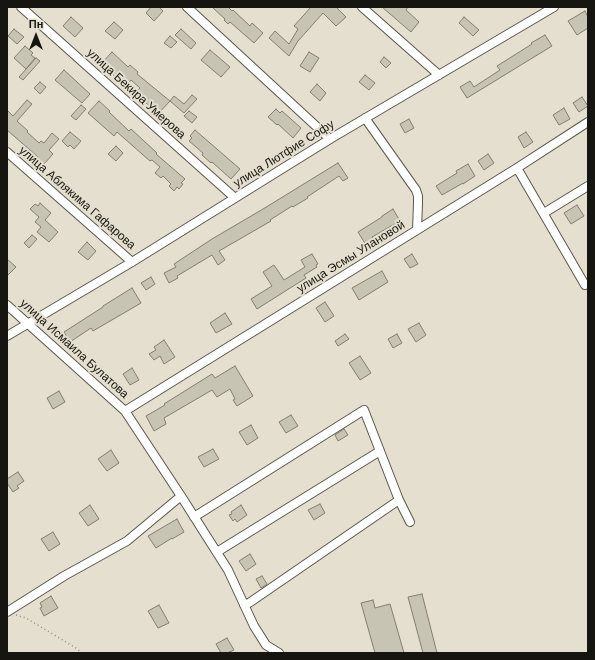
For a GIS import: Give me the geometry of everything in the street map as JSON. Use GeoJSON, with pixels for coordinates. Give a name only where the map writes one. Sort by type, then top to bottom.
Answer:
{"type":"FeatureCollection","features":[{"type":"Feature","properties":{"kind":"street","name":"улица Бекира Умерова"},"geometry":{"type":"LineString","coordinates":[[21,7],[235,198]]}},
{"type":"Feature","properties":{"kind":"street"},"geometry":{"type":"LineString","coordinates":[[187,7],[330,139]]}},
{"type":"Feature","properties":{"kind":"street"},"geometry":{"type":"LineString","coordinates":[[362,7],[439,75]]}},
{"type":"Feature","properties":{"kind":"street","name":"улица Лютфие Софу"},"geometry":{"type":"LineString","coordinates":[[7,336],[132,262],[330,139],[439,75],[543,10],[554,7]]}},
{"type":"Feature","properties":{"kind":"street"},"geometry":{"type":"LineString","coordinates":[[365,118],[416,190],[418,196],[417,230]]}},
{"type":"Feature","properties":{"kind":"street","name":"улица Эсмы Улановой"},"geometry":{"type":"LineString","coordinates":[[125,411],[517,168],[588,122]]}},
{"type":"Feature","properties":{"kind":"street","name":"улица Аблякима Гафарова"},"geometry":{"type":"LineString","coordinates":[[7,152],[132,262]]}},
{"type":"Feature","properties":{"kind":"street"},"geometry":{"type":"LineString","coordinates":[[517,168],[586,284]]}},
{"type":"Feature","properties":{"kind":"street"},"geometry":{"type":"LineString","coordinates":[[544,213],[588,186]]}},
{"type":"Feature","properties":{"kind":"street","name":"улица Исмаила Булатова"},"geometry":{"type":"LineString","coordinates":[[7,305],[125,411],[228,570],[254,626],[266,645],[279,653]]}},
{"type":"Feature","properties":{"kind":"street"},"geometry":{"type":"LineString","coordinates":[[194,517],[364,410],[399,500],[410,522]]}},
{"type":"Feature","properties":{"kind":"street"},"geometry":{"type":"LineString","coordinates":[[217,552],[380,451]]}},
{"type":"Feature","properties":{"kind":"street"},"geometry":{"type":"LineString","coordinates":[[7,612],[64,576],[127,541],[181,496]]}},
{"type":"Feature","properties":{"kind":"street"},"geometry":{"type":"LineString","coordinates":[[244,605],[399,500]]}},
{"type":"Feature","properties":{"kind":"path"},"geometry":{"type":"LineString","coordinates":[[7,612],[26,618],[82,653]]}},
{"type":"Feature","properties":{"kind":"building"},"geometry":{"type":"Polygon","coordinates":[[[151,7],[159,7],[163,11],[154,21],[146,13],[151,7]]]}},
{"type":"Feature","properties":{"kind":"building"},"geometry":{"type":"Polygon","coordinates":[[[212,7],[228,7],[250,26],[252,23],[263,33],[254,43],[230,22],[228,24],[224,20],[225,19],[212,7]]]}},
{"type":"Feature","properties":{"kind":"building"},"geometry":{"type":"Polygon","coordinates":[[[311,7],[336,7],[346,17],[336,26],[323,13],[298,41],[289,56],[269,38],[275,31],[289,44],[298,29],[294,26],[311,7]]]}},
{"type":"Feature","properties":{"kind":"building"},"geometry":{"type":"Polygon","coordinates":[[[382,7],[408,7],[406,10],[419,22],[411,32],[382,7]]]}},
{"type":"Feature","properties":{"kind":"building"},"geometry":{"type":"Polygon","coordinates":[[[585,11],[588,17],[588,28],[577,35],[568,21],[585,11]]]}},
{"type":"Feature","properties":{"kind":"building"},"geometry":{"type":"Polygon","coordinates":[[[71,17],[83,28],[75,37],[63,26],[71,17]]]}},
{"type":"Feature","properties":{"kind":"building"},"geometry":{"type":"Polygon","coordinates":[[[464,17],[479,30],[473,36],[459,23],[464,17]]]}},
{"type":"Feature","properties":{"kind":"building"},"geometry":{"type":"Polygon","coordinates":[[[114,22],[123,30],[115,39],[105,31],[114,22]]]}},
{"type":"Feature","properties":{"kind":"building"},"geometry":{"type":"Polygon","coordinates":[[[14,29],[24,37],[17,44],[8,36],[14,29]]]}},
{"type":"Feature","properties":{"kind":"building"},"geometry":{"type":"Polygon","coordinates":[[[181,29],[196,43],[191,49],[175,35],[181,29]]]}},
{"type":"Feature","properties":{"kind":"building"},"geometry":{"type":"Polygon","coordinates":[[[545,35],[552,46],[467,98],[460,87],[470,81],[474,87],[500,70],[497,66],[545,35]]]}},
{"type":"Feature","properties":{"kind":"building"},"geometry":{"type":"Polygon","coordinates":[[[170,36],[177,42],[171,48],[164,43],[170,36]]]}},
{"type":"Feature","properties":{"kind":"building"},"geometry":{"type":"Polygon","coordinates":[[[25,46],[33,53],[31,55],[35,58],[26,69],[14,58],[25,46]]]}},
{"type":"Feature","properties":{"kind":"building"},"geometry":{"type":"Polygon","coordinates":[[[210,50],[230,67],[221,77],[201,60],[210,50]]]}},
{"type":"Feature","properties":{"kind":"building"},"geometry":{"type":"Polygon","coordinates":[[[112,52],[128,67],[130,65],[138,72],[137,74],[170,101],[158,114],[134,94],[140,88],[131,80],[126,86],[101,64],[112,52]]]}},
{"type":"Feature","properties":{"kind":"building"},"geometry":{"type":"Polygon","coordinates":[[[309,52],[319,58],[310,72],[300,66],[309,52]]]}},
{"type":"Feature","properties":{"kind":"building"},"geometry":{"type":"Polygon","coordinates":[[[384,57],[391,63],[386,68],[380,62],[384,57]]]}},
{"type":"Feature","properties":{"kind":"building"},"geometry":{"type":"Polygon","coordinates":[[[36,58],[40,61],[23,80],[19,77],[36,58]]]}},
{"type":"Feature","properties":{"kind":"building"},"geometry":{"type":"Polygon","coordinates":[[[64,70],[90,94],[82,103],[55,80],[64,70]]]}},
{"type":"Feature","properties":{"kind":"building"},"geometry":{"type":"Polygon","coordinates":[[[365,75],[375,83],[369,90],[359,82],[365,75]]]}},
{"type":"Feature","properties":{"kind":"building"},"geometry":{"type":"Polygon","coordinates":[[[40,82],[46,87],[40,94],[34,88],[40,82]]]}},
{"type":"Feature","properties":{"kind":"building"},"geometry":{"type":"Polygon","coordinates":[[[317,84],[326,93],[320,101],[310,92],[317,84]]]}},
{"type":"Feature","properties":{"kind":"building"},"geometry":{"type":"Polygon","coordinates":[[[192,95],[197,99],[184,113],[170,101],[174,96],[184,104],[192,95]]]}},
{"type":"Feature","properties":{"kind":"building"},"geometry":{"type":"Polygon","coordinates":[[[582,97],[588,106],[579,112],[573,103],[582,97]]]}},
{"type":"Feature","properties":{"kind":"building"},"geometry":{"type":"Polygon","coordinates":[[[27,100],[32,104],[17,121],[39,143],[41,141],[44,143],[52,133],[59,139],[49,150],[53,154],[44,164],[7,130],[7,110],[13,116],[27,100]]]}},
{"type":"Feature","properties":{"kind":"building"},"geometry":{"type":"Polygon","coordinates":[[[99,101],[129,131],[131,129],[157,153],[156,154],[185,179],[181,183],[183,184],[179,189],[177,187],[174,191],[169,186],[171,184],[163,176],[161,178],[155,173],[160,167],[152,160],[150,161],[117,132],[114,136],[88,113],[99,101]]]}},
{"type":"Feature","properties":{"kind":"building"},"geometry":{"type":"Polygon","coordinates":[[[81,105],[86,109],[76,120],[71,116],[81,105]]]}},
{"type":"Feature","properties":{"kind":"building"},"geometry":{"type":"Polygon","coordinates":[[[564,108],[570,119],[559,125],[553,115],[564,108]]]}},
{"type":"Feature","properties":{"kind":"building"},"geometry":{"type":"Polygon","coordinates":[[[276,109],[280,113],[282,111],[301,128],[293,138],[268,117],[276,109]]]}},
{"type":"Feature","properties":{"kind":"building"},"geometry":{"type":"Polygon","coordinates":[[[189,111],[197,117],[192,123],[184,116],[189,111]]]}},
{"type":"Feature","properties":{"kind":"building"},"geometry":{"type":"Polygon","coordinates":[[[409,119],[414,128],[405,133],[400,124],[409,119]]]}},
{"type":"Feature","properties":{"kind":"building"},"geometry":{"type":"Polygon","coordinates":[[[195,130],[240,169],[231,179],[202,155],[203,153],[189,141],[192,138],[190,136],[195,130]]]}},
{"type":"Feature","properties":{"kind":"building"},"geometry":{"type":"Polygon","coordinates":[[[70,132],[81,141],[74,149],[70,145],[68,147],[62,141],[70,132]]]}},
{"type":"Feature","properties":{"kind":"building"},"geometry":{"type":"Polygon","coordinates":[[[526,132],[533,142],[524,148],[518,137],[526,132]]]}},
{"type":"Feature","properties":{"kind":"building"},"geometry":{"type":"Polygon","coordinates":[[[116,146],[123,153],[116,161],[108,154],[116,146]]]}},
{"type":"Feature","properties":{"kind":"building"},"geometry":{"type":"Polygon","coordinates":[[[488,154],[494,163],[484,170],[478,161],[488,154]]]}},
{"type":"Feature","properties":{"kind":"building"},"geometry":{"type":"Polygon","coordinates":[[[338,163],[348,178],[343,181],[339,176],[307,197],[308,198],[293,207],[292,206],[270,220],[271,221],[219,251],[225,260],[218,265],[212,255],[177,276],[178,278],[169,283],[164,273],[176,267],[174,264],[212,239],[338,163]]]}},
{"type":"Feature","properties":{"kind":"building"},"geometry":{"type":"Polygon","coordinates":[[[468,164],[475,176],[442,195],[436,186],[468,164]]]}},
{"type":"Feature","properties":{"kind":"building"},"geometry":{"type":"Polygon","coordinates":[[[40,203],[51,213],[45,220],[58,232],[49,242],[37,232],[41,227],[35,222],[39,217],[30,209],[35,204],[38,206],[40,203]]]}},
{"type":"Feature","properties":{"kind":"building"},"geometry":{"type":"Polygon","coordinates":[[[577,205],[584,216],[571,224],[564,213],[577,205]]]}},
{"type":"Feature","properties":{"kind":"building"},"geometry":{"type":"Polygon","coordinates":[[[393,209],[400,221],[372,237],[374,240],[366,245],[358,232],[393,209]]]}},
{"type":"Feature","properties":{"kind":"building"},"geometry":{"type":"Polygon","coordinates":[[[32,235],[37,239],[29,248],[24,243],[32,235]]]}},
{"type":"Feature","properties":{"kind":"building"},"geometry":{"type":"Polygon","coordinates":[[[87,242],[96,251],[88,260],[78,252],[87,242]]]}},
{"type":"Feature","properties":{"kind":"building"},"geometry":{"type":"Polygon","coordinates":[[[312,254],[318,264],[316,265],[317,267],[304,275],[306,278],[257,309],[251,299],[272,286],[263,272],[274,265],[284,280],[305,267],[301,260],[312,254]]]}},
{"type":"Feature","properties":{"kind":"building"},"geometry":{"type":"Polygon","coordinates":[[[412,254],[418,264],[410,268],[404,259],[412,254]]]}},
{"type":"Feature","properties":{"kind":"building"},"geometry":{"type":"Polygon","coordinates":[[[7,259],[16,267],[7,276],[7,259]]]}},
{"type":"Feature","properties":{"kind":"building"},"geometry":{"type":"Polygon","coordinates":[[[382,271],[388,282],[359,300],[352,288],[382,271]]]}},
{"type":"Feature","properties":{"kind":"building"},"geometry":{"type":"Polygon","coordinates":[[[151,277],[155,284],[146,290],[141,283],[151,277]]]}},
{"type":"Feature","properties":{"kind":"building"},"geometry":{"type":"Polygon","coordinates":[[[132,288],[141,303],[93,331],[91,328],[70,342],[64,332],[132,288]]]}},
{"type":"Feature","properties":{"kind":"building"},"geometry":{"type":"Polygon","coordinates":[[[325,302],[334,316],[325,322],[316,308],[325,302]]]}},
{"type":"Feature","properties":{"kind":"building"},"geometry":{"type":"Polygon","coordinates":[[[225,313],[232,324],[216,333],[210,323],[225,313]]]}},
{"type":"Feature","properties":{"kind":"building"},"geometry":{"type":"Polygon","coordinates":[[[419,323],[426,335],[416,342],[408,329],[419,323]]]}},
{"type":"Feature","properties":{"kind":"building"},"geometry":{"type":"Polygon","coordinates":[[[345,334],[349,339],[338,346],[335,341],[345,334]]]}},
{"type":"Feature","properties":{"kind":"building"},"geometry":{"type":"Polygon","coordinates":[[[397,334],[402,343],[393,348],[388,339],[397,334]]]}},
{"type":"Feature","properties":{"kind":"building"},"geometry":{"type":"Polygon","coordinates":[[[164,340],[175,357],[164,364],[160,356],[154,360],[149,354],[156,350],[154,347],[164,340]]]}},
{"type":"Feature","properties":{"kind":"building"},"geometry":{"type":"Polygon","coordinates":[[[360,356],[371,373],[360,380],[349,363],[360,356]]]}},
{"type":"Feature","properties":{"kind":"building"},"geometry":{"type":"Polygon","coordinates":[[[235,366],[253,396],[237,406],[233,400],[235,399],[230,389],[217,397],[212,390],[164,418],[166,424],[154,431],[146,416],[212,374],[215,378],[235,366]]]}},
{"type":"Feature","properties":{"kind":"building"},"geometry":{"type":"Polygon","coordinates":[[[132,368],[139,380],[130,385],[123,374],[132,368]]]}},
{"type":"Feature","properties":{"kind":"building"},"geometry":{"type":"Polygon","coordinates":[[[59,391],[65,402],[53,409],[47,398],[59,391]]]}},
{"type":"Feature","properties":{"kind":"building"},"geometry":{"type":"Polygon","coordinates":[[[291,415],[298,426],[286,433],[279,422],[291,415]]]}},
{"type":"Feature","properties":{"kind":"building"},"geometry":{"type":"Polygon","coordinates":[[[251,425],[258,438],[247,445],[239,432],[251,425]]]}},
{"type":"Feature","properties":{"kind":"building"},"geometry":{"type":"Polygon","coordinates":[[[344,429],[348,435],[338,441],[335,435],[344,429]]]}},
{"type":"Feature","properties":{"kind":"building"},"geometry":{"type":"Polygon","coordinates":[[[213,449],[219,459],[204,467],[198,457],[213,449]]]}},
{"type":"Feature","properties":{"kind":"building"},"geometry":{"type":"Polygon","coordinates":[[[111,450],[119,463],[107,471],[98,459],[111,450]]]}},
{"type":"Feature","properties":{"kind":"building"},"geometry":{"type":"Polygon","coordinates":[[[18,472],[24,481],[17,486],[19,488],[13,492],[7,483],[7,479],[18,472]]]}},
{"type":"Feature","properties":{"kind":"building"},"geometry":{"type":"Polygon","coordinates":[[[320,504],[325,513],[314,520],[308,510],[320,504]]]}},
{"type":"Feature","properties":{"kind":"building"},"geometry":{"type":"Polygon","coordinates":[[[90,505],[99,519],[88,526],[79,513],[90,505]]]}},
{"type":"Feature","properties":{"kind":"building"},"geometry":{"type":"Polygon","coordinates":[[[241,505],[247,515],[237,522],[235,519],[233,521],[229,515],[241,505]]]}},
{"type":"Feature","properties":{"kind":"building"},"geometry":{"type":"Polygon","coordinates":[[[177,519],[184,532],[156,548],[148,536],[177,519]]]}},
{"type":"Feature","properties":{"kind":"building"},"geometry":{"type":"Polygon","coordinates":[[[53,532],[60,544],[49,551],[41,539],[53,532]]]}},
{"type":"Feature","properties":{"kind":"building"},"geometry":{"type":"Polygon","coordinates":[[[250,554],[256,564],[246,571],[239,561],[250,554]]]}},
{"type":"Feature","properties":{"kind":"building"},"geometry":{"type":"Polygon","coordinates":[[[262,576],[267,584],[261,588],[256,579],[262,576]]]}},
{"type":"Feature","properties":{"kind":"building"},"geometry":{"type":"Polygon","coordinates":[[[422,594],[437,653],[423,653],[408,597],[422,594]]]}},
{"type":"Feature","properties":{"kind":"building"},"geometry":{"type":"Polygon","coordinates":[[[51,596],[58,608],[44,616],[40,608],[42,607],[40,603],[51,596]]]}},
{"type":"Feature","properties":{"kind":"building"},"geometry":{"type":"Polygon","coordinates":[[[373,600],[375,608],[390,604],[404,653],[375,653],[361,603],[373,600]]]}},
{"type":"Feature","properties":{"kind":"building"},"geometry":{"type":"Polygon","coordinates":[[[159,605],[169,623],[158,628],[148,611],[159,605]]]}},
{"type":"Feature","properties":{"kind":"building"},"geometry":{"type":"Polygon","coordinates":[[[227,638],[234,650],[227,653],[221,653],[216,644],[227,638]]]}}]}
